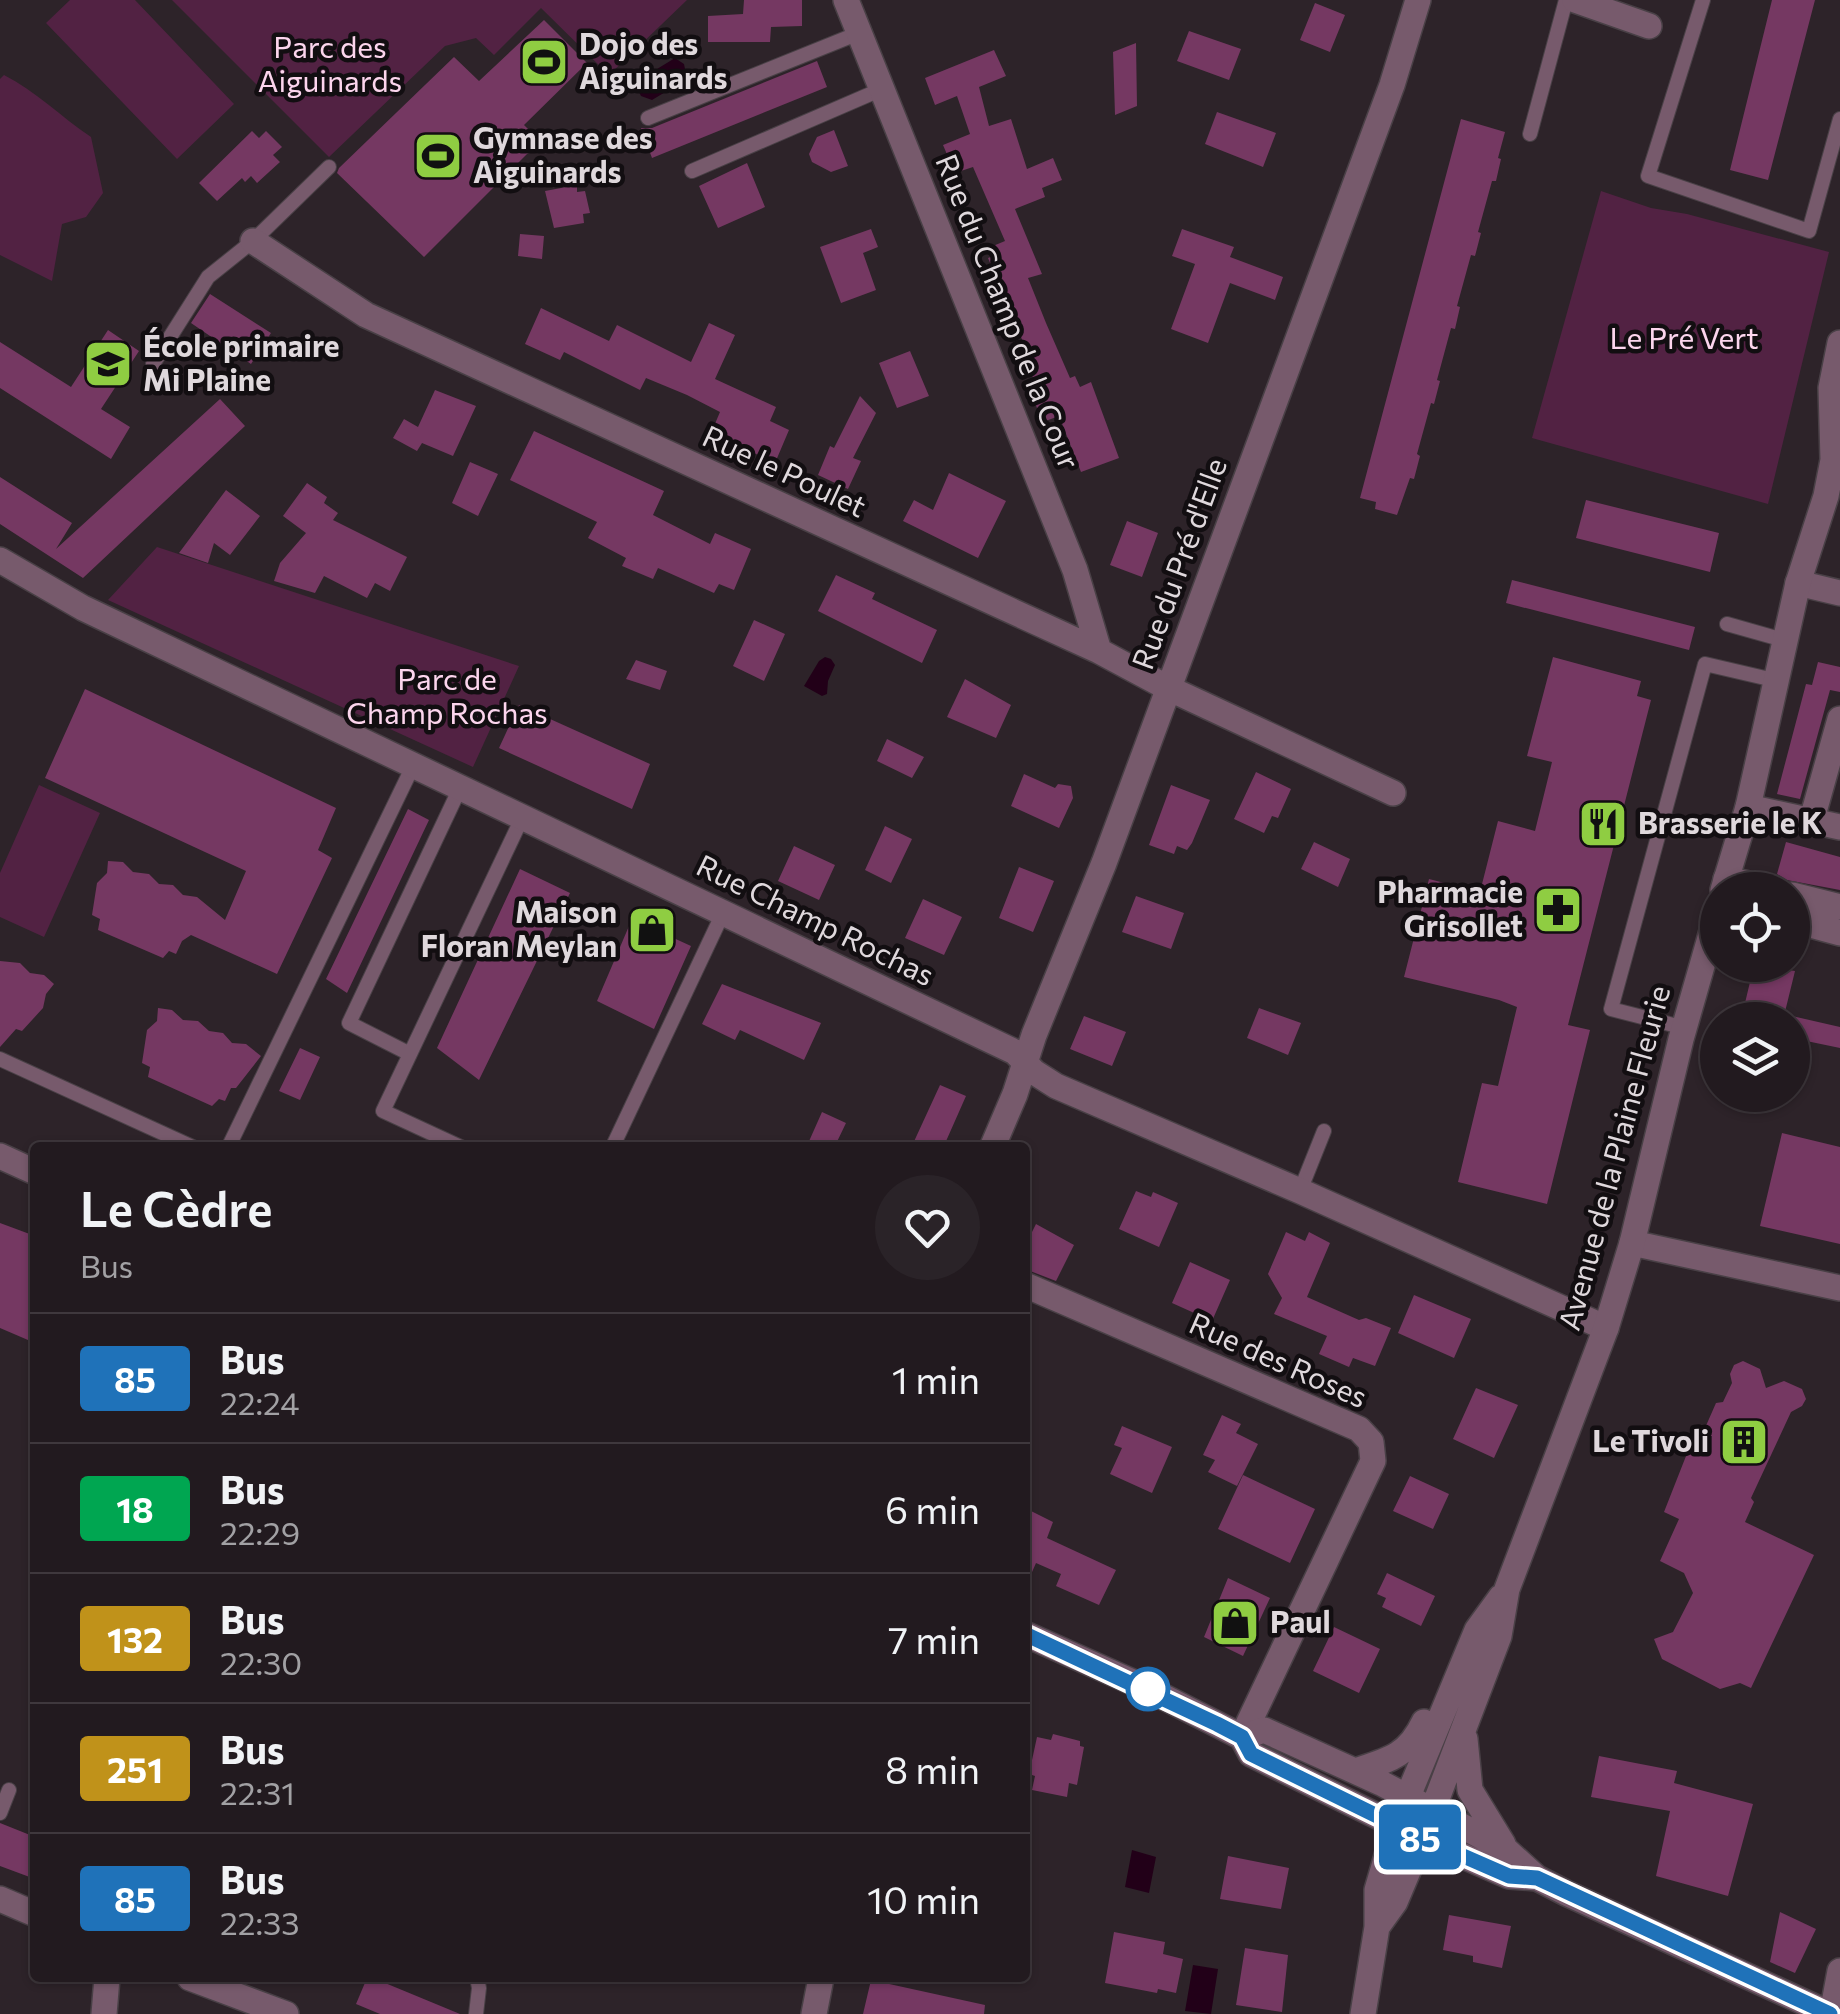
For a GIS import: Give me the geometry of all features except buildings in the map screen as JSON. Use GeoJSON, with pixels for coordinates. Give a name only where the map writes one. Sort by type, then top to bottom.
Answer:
{"type":"FeatureCollection","features":[{"type":"Feature","properties":{"kind":"street","name":"Rue du Champ de la Cour"},"geometry":{"type":"LineString","coordinates":[[846,0],[1075,570],[1099,651]]}},
{"type":"Feature","properties":{"kind":"street","name":"Rue du Pré d'Elle"},"geometry":{"type":"LineString","coordinates":[[995,1142],[1104,863],[1392,85],[1418,0]]}},
{"type":"Feature","properties":{"kind":"street"},"geometry":{"type":"LineString","coordinates":[[1575,0],[1649,26]]}},
{"type":"Feature","properties":{"kind":"street","name":"Rue le Poulet"},"geometry":{"type":"LineString","coordinates":[[253,241],[366,314],[1099,651],[1168,688],[1393,793]]}},
{"type":"Feature","properties":{"kind":"street"},"geometry":{"type":"LineString","coordinates":[[1729,872],[1748,807],[1798,582],[1836,459],[1831,388],[1840,343]]}},
{"type":"Feature","properties":{"kind":"street","name":"Rue Champ Rochas"},"geometry":{"type":"LineString","coordinates":[[0,560],[83,608],[1015,1052],[1056,1086],[1606,1328]]}},
{"type":"Feature","properties":{"kind":"street"},"geometry":{"type":"LineString","coordinates":[[1798,582],[1840,593]]}},
{"type":"Feature","properties":{"kind":"street"},"geometry":{"type":"LineString","coordinates":[[1812,819],[1840,719]]}},
{"type":"Feature","properties":{"kind":"street"},"geometry":{"type":"LineString","coordinates":[[1748,807],[1840,827]]}},
{"type":"Feature","properties":{"kind":"street"},"geometry":{"type":"LineString","coordinates":[[1810,899],[1840,907]]}},
{"type":"Feature","properties":{"kind":"street"},"geometry":{"type":"LineString","coordinates":[[1810,925],[1840,933]]}},
{"type":"Feature","properties":{"kind":"street","name":"Avenue de la Plaine Fleurie"},"geometry":{"type":"LineString","coordinates":[[1377,1926],[1394,1902],[1433,1810],[1498,1636],[1507,1590],[1606,1328],[1632,1242],[1700,972]]}},
{"type":"Feature","properties":{"kind":"street"},"geometry":{"type":"LineString","coordinates":[[0,1156],[30,1170]]}},
{"type":"Feature","properties":{"kind":"street"},"geometry":{"type":"LineString","coordinates":[[1632,1242],[1840,1288]]}},
{"type":"Feature","properties":{"kind":"street","name":"Rue des Roses"},"geometry":{"type":"LineString","coordinates":[[1030,1287],[1359,1429],[1370,1442],[1373,1462],[1242,1737]]}},
{"type":"Feature","properties":{"kind":"street","name":"Avenue de la Plaine Fleurie"},"geometry":{"type":"LineString","coordinates":[[1363,2014],[1377,1926],[1377,1890],[1396,1825],[1477,1630],[1507,1590]]}},
{"type":"Feature","properties":{"kind":"street"},"geometry":{"type":"LineString","coordinates":[[1030,1636],[1242,1737],[1251,1754],[1422,1838],[1509,1876],[1537,1878]]}},
{"type":"Feature","properties":{"kind":"street","name":"Avenue de la Plaine Fleurie"},"geometry":{"type":"LineString","coordinates":[[1355,1772],[1414,1745],[1445,1676],[1464,1661]]}},
{"type":"Feature","properties":{"kind":"street","name":"Avenue de la Plaine Fleurie"},"geometry":{"type":"LineString","coordinates":[[1464,1726],[1470,1790],[1505,1849]]}},
{"type":"Feature","properties":{"kind":"street"},"geometry":{"type":"LineString","coordinates":[[1242,1737],[1264,1730],[1406,1796],[1505,1849],[1537,1878],[1826,2013],[1840,1972]]}},
{"type":"Feature","properties":{"kind":"street"},"geometry":{"type":"LineString","coordinates":[[0,1899],[30,1912]]}},
{"type":"Feature","properties":{"kind":"street"},"geometry":{"type":"LineString","coordinates":[[104,2014],[107,1982]]}},
{"type":"Feature","properties":{"kind":"street"},"geometry":{"type":"LineString","coordinates":[[201,1982],[286,2014]]}},
{"type":"Feature","properties":{"kind":"street"},"geometry":{"type":"LineString","coordinates":[[814,2014],[821,1982]]}},
{"type":"Feature","properties":{"kind":"lane"},"geometry":{"type":"LineString","coordinates":[[1530,134],[1566,0]]}},
{"type":"Feature","properties":{"kind":"lane"},"geometry":{"type":"LineString","coordinates":[[1703,0],[1648,176],[1810,232],[1840,119]]}},
{"type":"Feature","properties":{"kind":"lane"},"geometry":{"type":"LineString","coordinates":[[648,118],[859,32]]}},
{"type":"Feature","properties":{"kind":"lane"},"geometry":{"type":"LineString","coordinates":[[692,171],[882,90]]}},
{"type":"Feature","properties":{"kind":"lane"},"geometry":{"type":"LineString","coordinates":[[153,364],[208,277],[253,241],[329,166]]}},
{"type":"Feature","properties":{"kind":"lane"},"geometry":{"type":"LineString","coordinates":[[1727,624],[1786,641]]}},
{"type":"Feature","properties":{"kind":"lane"},"geometry":{"type":"LineString","coordinates":[[1684,1028],[1610,1009],[1652,852],[1705,664],[1778,681]]}},
{"type":"Feature","properties":{"kind":"lane"},"geometry":{"type":"LineString","coordinates":[[231,1142],[412,766]]}},
{"type":"Feature","properties":{"kind":"lane"},"geometry":{"type":"LineString","coordinates":[[410,1054],[349,1023],[460,788]]}},
{"type":"Feature","properties":{"kind":"lane"},"geometry":{"type":"LineString","coordinates":[[450,1142],[383,1111],[522,818]]}},
{"type":"Feature","properties":{"kind":"lane"},"geometry":{"type":"LineString","coordinates":[[615,1142],[723,912]]}},
{"type":"Feature","properties":{"kind":"lane"},"geometry":{"type":"LineString","coordinates":[[0,1059],[182,1142]]}},
{"type":"Feature","properties":{"kind":"lane"},"geometry":{"type":"LineString","coordinates":[[1300,1191],[1324,1131]]}},
{"type":"Feature","properties":{"kind":"lane"},"geometry":{"type":"LineString","coordinates":[[0,1814],[9,1790]]}},
{"type":"Feature","properties":{"kind":"lane"},"geometry":{"type":"LineString","coordinates":[[476,2014],[478,1982]]}},
{"type":"Feature","properties":{"kind":"green space"},"geometry":{"type":"Polygon","coordinates":[[[70,0],[135,0],[234,104],[177,159],[46,23],[70,0]]]}},
{"type":"Feature","properties":{"kind":"green space","name":"Parc des Aiguinards"},"geometry":{"type":"Polygon","coordinates":[[[172,0],[687,0],[609,75],[541,8],[494,55],[476,38],[445,46],[329,157],[172,0]]]}},
{"type":"Feature","properties":{"kind":"green space"},"geometry":{"type":"Polygon","coordinates":[[[4,75],[91,137],[103,193],[86,217],[62,224],[52,281],[0,255],[0,79],[4,75]]]}},
{"type":"Feature","properties":{"kind":"green space","name":"Le Pré Vert"},"geometry":{"type":"Polygon","coordinates":[[[1601,191],[1651,208],[1829,252],[1768,504],[1532,438],[1601,191]]]}},
{"type":"Feature","properties":{"kind":"green space","name":"Parc de Champ Rochas"},"geometry":{"type":"Polygon","coordinates":[[[157,547],[519,666],[473,767],[108,600],[157,547]]]}},
{"type":"Feature","properties":{"kind":"green space"},"geometry":{"type":"Polygon","coordinates":[[[39,785],[100,813],[44,937],[0,917],[0,873],[39,785]]]}},
{"type":"Feature","properties":{"kind":"shaded area"},"geometry":{"type":"Polygon","coordinates":[[[675,58],[684,64],[687,79],[652,100],[641,96],[639,80],[675,58]]]}},
{"type":"Feature","properties":{"kind":"shaded area"},"geometry":{"type":"Polygon","coordinates":[[[825,657],[835,665],[827,694],[822,696],[804,686],[825,657]]]}},
{"type":"Feature","properties":{"kind":"shaded area"},"geometry":{"type":"Polygon","coordinates":[[[1132,1850],[1156,1857],[1149,1893],[1125,1887],[1132,1850]]]}},
{"type":"Feature","properties":{"kind":"shaded area"},"geometry":{"type":"Polygon","coordinates":[[[1193,1965],[1218,1969],[1211,2014],[1185,2011],[1193,1965]]]}},
{"type":"Feature","properties":{"kind":"bus line","name":"85"},"geometry":{"type":"LineString","coordinates":[[1030,1636],[1217,1724],[1242,1737],[1251,1754],[1422,1838],[1509,1876],[1537,1878],[1830,2014]]}},
{"type":"Feature","properties":{"kind":"place","name":"Dojo des Aiguinards"},"geometry":{"type":"Point","coordinates":[544,62]}},
{"type":"Feature","properties":{"kind":"place","name":"Gymnase des Aiguinards"},"geometry":{"type":"Point","coordinates":[438,156]}},
{"type":"Feature","properties":{"kind":"place","name":"École primaire Mi Plaine"},"geometry":{"type":"Point","coordinates":[108,364]}},
{"type":"Feature","properties":{"kind":"place","name":"Brasserie le K"},"geometry":{"type":"Point","coordinates":[1603,824]}},
{"type":"Feature","properties":{"kind":"place","name":"Pharmacie Grisollet"},"geometry":{"type":"Point","coordinates":[1558,910]}},
{"type":"Feature","properties":{"kind":"place","name":"Maison Floran Meylan"},"geometry":{"type":"Point","coordinates":[652,930]}},
{"type":"Feature","properties":{"kind":"place","name":"Le Tivoli"},"geometry":{"type":"Point","coordinates":[1744,1442]}},
{"type":"Feature","properties":{"kind":"place","name":"Paul"},"geometry":{"type":"Point","coordinates":[1235,1623]}}]}
